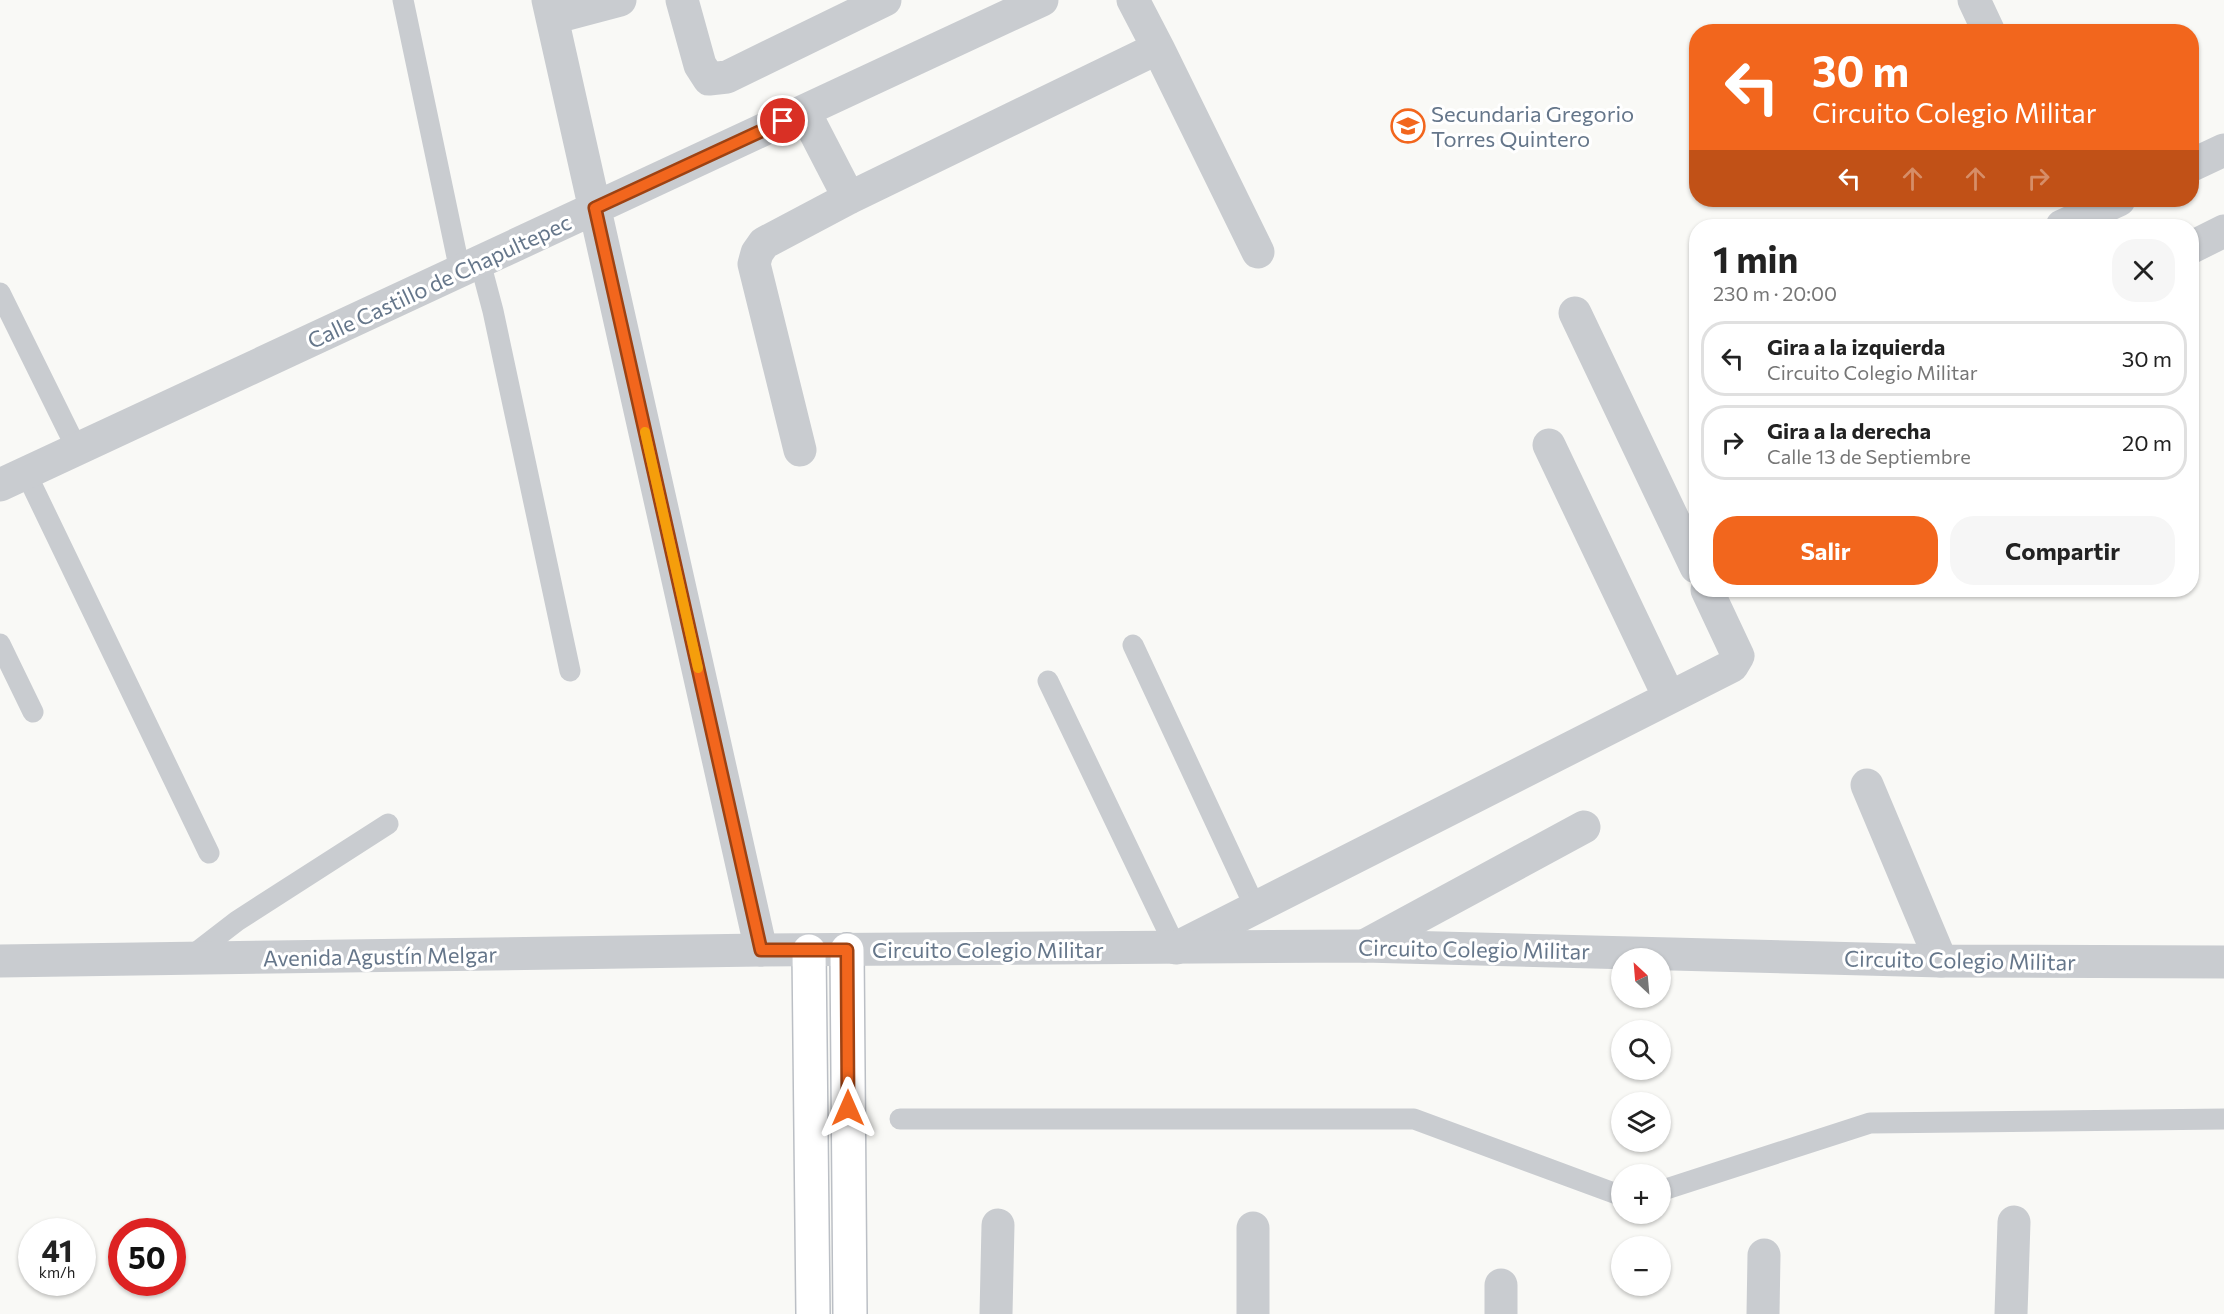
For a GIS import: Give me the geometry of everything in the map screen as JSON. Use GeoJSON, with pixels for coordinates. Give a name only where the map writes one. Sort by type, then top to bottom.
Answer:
{"type":"FeatureCollection","features":[{"type":"Feature","properties":{"kind":"main road"},"geometry":{"type":"LineString","coordinates":[[847,950],[850,1314]]}},
{"type":"Feature","properties":{"kind":"main road"},"geometry":{"type":"LineString","coordinates":[[809,951],[813,1314]]}},
{"type":"Feature","properties":{"kind":"street"},"geometry":{"type":"LineString","coordinates":[[620,0],[550,9],[761,950]]}},
{"type":"Feature","properties":{"kind":"street"},"geometry":{"type":"LineString","coordinates":[[682,0],[700,65],[709,79],[727,77],[885,0]]}},
{"type":"Feature","properties":{"kind":"street","name":"Calle Castillo de Chapultepec"},"geometry":{"type":"LineString","coordinates":[[13,479],[1042,0]]}},
{"type":"Feature","properties":{"kind":"street"},"geometry":{"type":"LineString","coordinates":[[1133,0],[1258,252]]}},
{"type":"Feature","properties":{"kind":"street"},"geometry":{"type":"LineString","coordinates":[[1974,0],[1985,24]]}},
{"type":"Feature","properties":{"kind":"street"},"geometry":{"type":"LineString","coordinates":[[800,450],[754,264],[757,253],[764,243],[849,198],[1158,48]]}},
{"type":"Feature","properties":{"kind":"street"},"geometry":{"type":"LineString","coordinates":[[804,111],[849,198]]}},
{"type":"Feature","properties":{"kind":"street"},"geometry":{"type":"LineString","coordinates":[[2199,162],[2224,150]]}},
{"type":"Feature","properties":{"kind":"street"},"geometry":{"type":"LineString","coordinates":[[2077,219],[2104,207]]}},
{"type":"Feature","properties":{"kind":"street"},"geometry":{"type":"LineString","coordinates":[[2199,244],[2224,231]]}},
{"type":"Feature","properties":{"kind":"street"},"geometry":{"type":"LineString","coordinates":[[1575,314],[1689,552]]}},
{"type":"Feature","properties":{"kind":"street"},"geometry":{"type":"LineString","coordinates":[[1549,445],[1669,697]]}},
{"type":"Feature","properties":{"kind":"street"},"geometry":{"type":"LineString","coordinates":[[1176,948],[1732,666],[1738,656],[1710,597]]}},
{"type":"Feature","properties":{"kind":"street"},"geometry":{"type":"LineString","coordinates":[[1867,785],[1941,961]]}},
{"type":"Feature","properties":{"kind":"street"},"geometry":{"type":"LineString","coordinates":[[1364,946],[1584,827]]}},
{"type":"Feature","properties":{"kind":"street","name":"Circuito Colegio Militar"},"geometry":{"type":"LineString","coordinates":[[761,950],[1364,946],[1941,961],[2224,962]]}},
{"type":"Feature","properties":{"kind":"street","name":"Avenida Agustín Melgar"},"geometry":{"type":"LineString","coordinates":[[0,961],[761,950]]}},
{"type":"Feature","properties":{"kind":"street"},"geometry":{"type":"LineString","coordinates":[[2011,1314],[2014,1221]]}},
{"type":"Feature","properties":{"kind":"street"},"geometry":{"type":"LineString","coordinates":[[996,1314],[998,1225]]}},
{"type":"Feature","properties":{"kind":"street"},"geometry":{"type":"LineString","coordinates":[[1253,1228],[1253,1314]]}},
{"type":"Feature","properties":{"kind":"street"},"geometry":{"type":"LineString","coordinates":[[1763,1314],[1764,1255]]}},
{"type":"Feature","properties":{"kind":"lane"},"geometry":{"type":"LineString","coordinates":[[403,0],[470,266],[495,322],[570,671]]}},
{"type":"Feature","properties":{"kind":"lane"},"geometry":{"type":"LineString","coordinates":[[0,293],[77,449]]}},
{"type":"Feature","properties":{"kind":"lane"},"geometry":{"type":"LineString","coordinates":[[13,479],[208,853]]}},
{"type":"Feature","properties":{"kind":"lane"},"geometry":{"type":"LineString","coordinates":[[0,644],[33,712]]}},
{"type":"Feature","properties":{"kind":"lane"},"geometry":{"type":"LineString","coordinates":[[1133,645],[1256,907]]}},
{"type":"Feature","properties":{"kind":"lane"},"geometry":{"type":"LineString","coordinates":[[1048,681],[1176,948]]}},
{"type":"Feature","properties":{"kind":"lane"},"geometry":{"type":"LineString","coordinates":[[189,958],[237,921],[388,824]]}},
{"type":"Feature","properties":{"kind":"lane"},"geometry":{"type":"LineString","coordinates":[[900,1119],[1414,1119],[1611,1192]]}},
{"type":"Feature","properties":{"kind":"lane"},"geometry":{"type":"LineString","coordinates":[[1671,1187],[1870,1124],[2224,1119]]}},
{"type":"Feature","properties":{"kind":"slow traffic"},"geometry":{"type":"LineString","coordinates":[[645,432],[698,668]]}},
{"type":"Feature","properties":{"kind":"place","name":"Secundaria Gregorio Torres Quintero"},"geometry":{"type":"Point","coordinates":[1408,126]}},
{"type":"Feature","properties":{"kind":"route"},"geometry":{"type":"LineString","coordinates":[[783,121],[595,208],[761,950],[847,950],[848,1108]]}}]}
